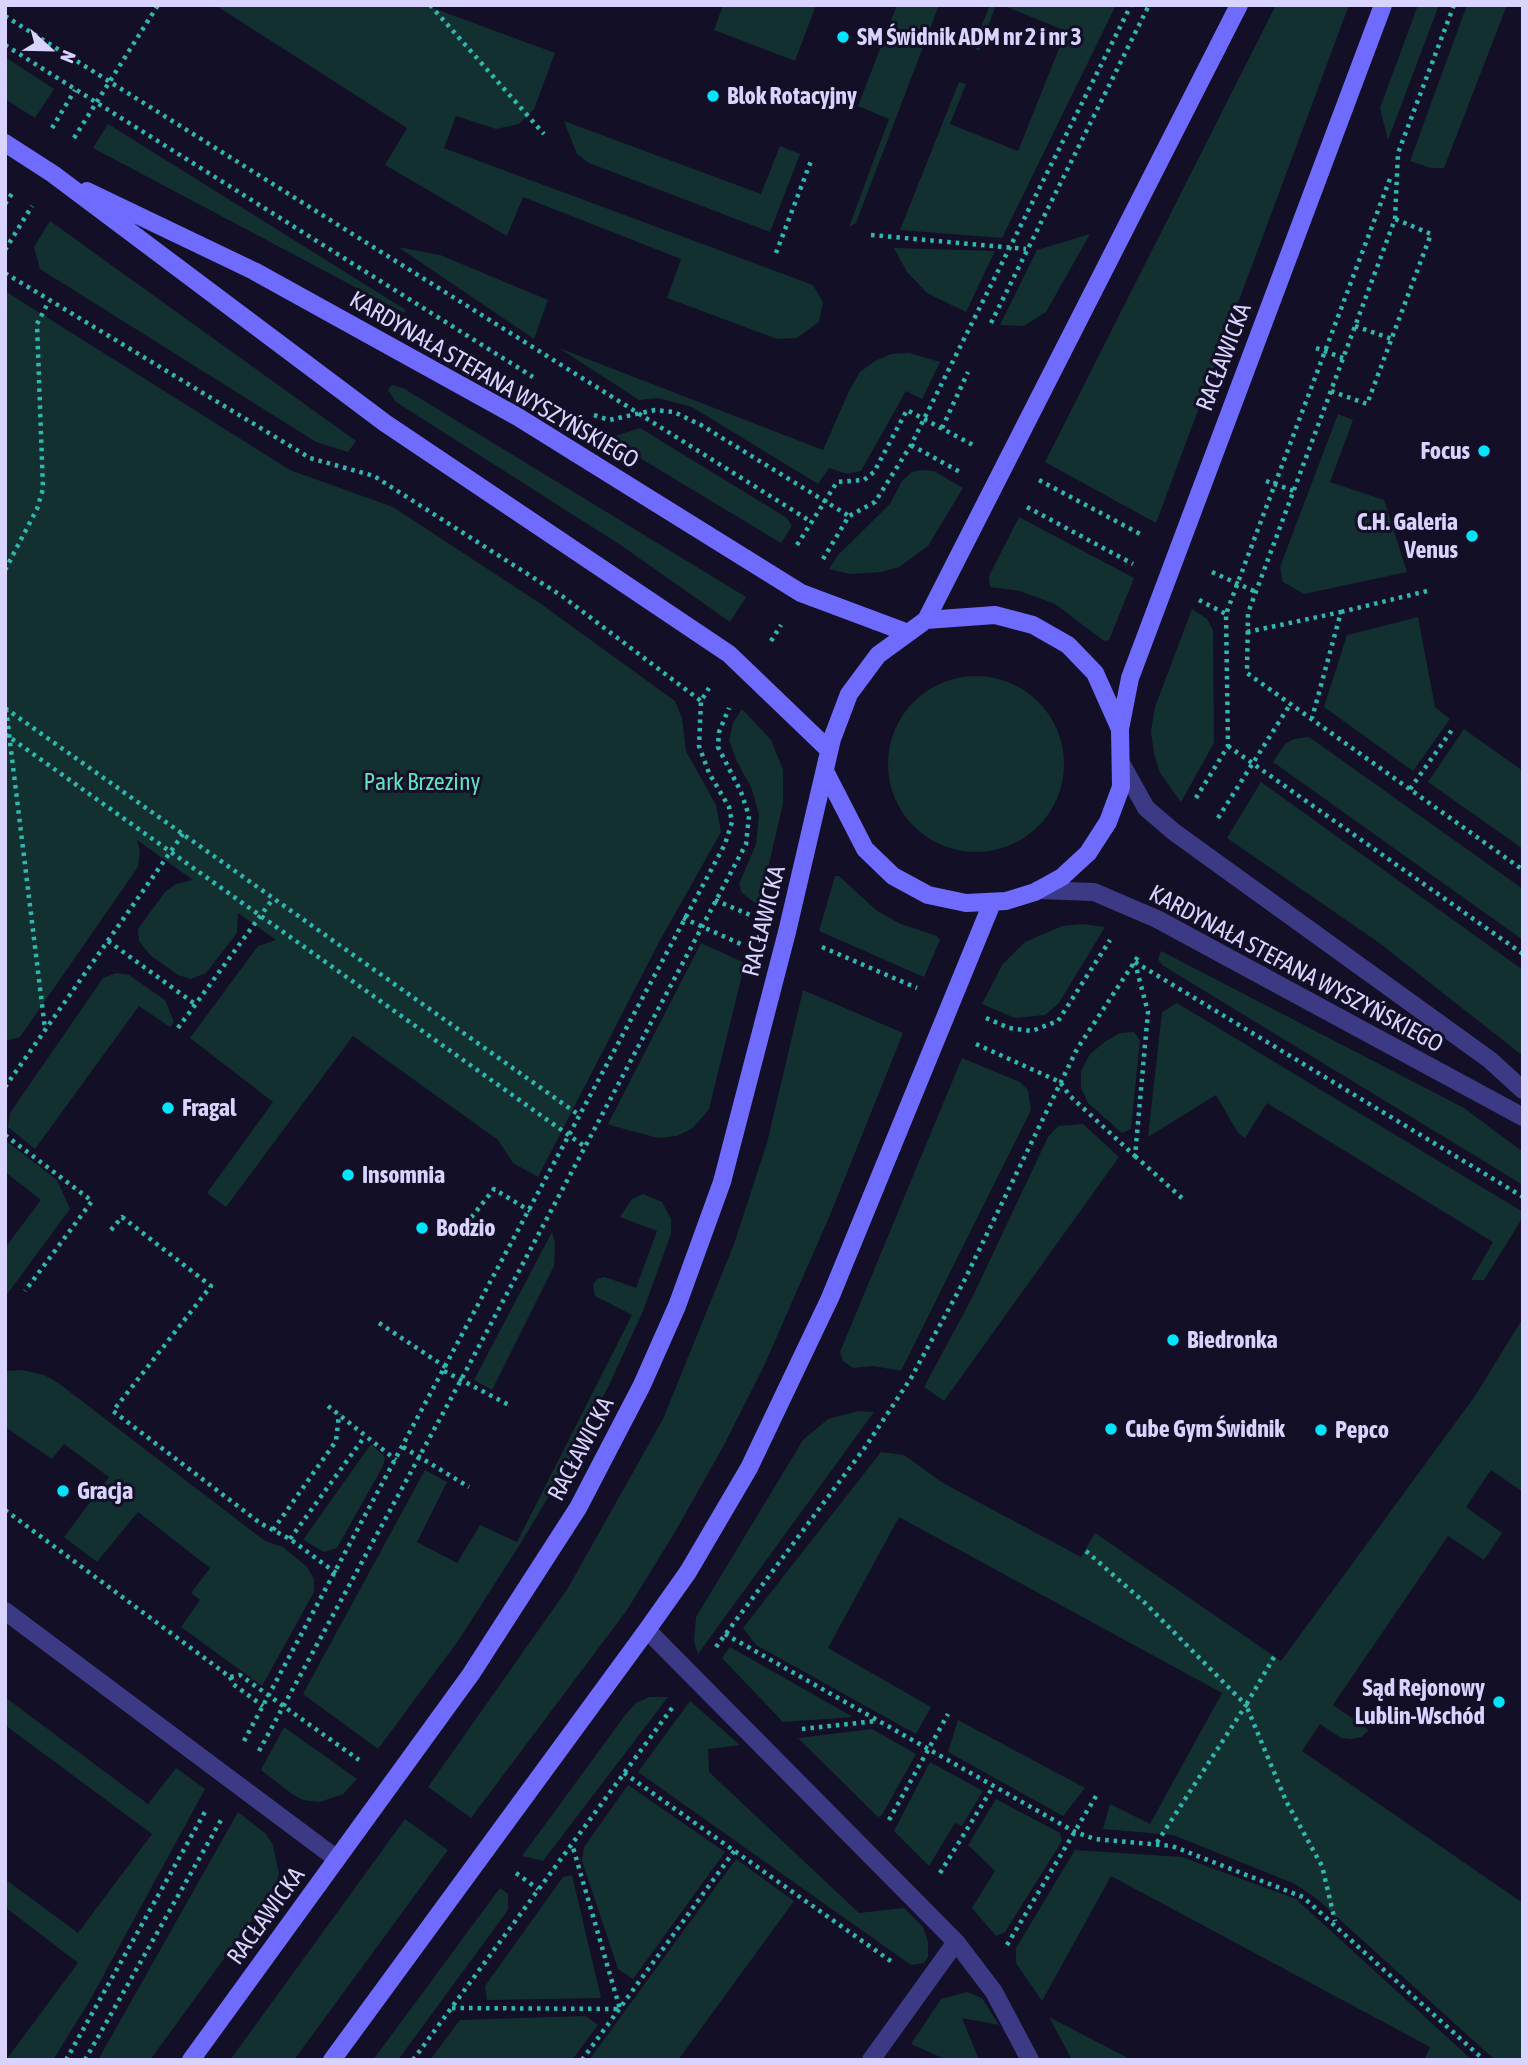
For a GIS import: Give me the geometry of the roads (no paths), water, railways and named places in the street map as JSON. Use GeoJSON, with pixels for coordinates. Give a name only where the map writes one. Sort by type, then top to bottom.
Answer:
{"type":"FeatureCollection","features":[{"type":"Feature","properties":{"kind":"street"},"geometry":{"type":"LineString","coordinates":[[926,620],[1239,5]]}},
{"type":"Feature","properties":{"kind":"street","name":"RACŁAWICKA"},"geometry":{"type":"LineString","coordinates":[[1120,729],[1134,666],[1383,5]]}},
{"type":"Feature","properties":{"kind":"street","name":"KARDYNAŁA STEFANA WYSZYŃSKIEGO"},"geometry":{"type":"LineString","coordinates":[[5,143],[53,174],[385,423],[751,672],[829,750]]}},
{"type":"Feature","properties":{"kind":"street","name":"KARDYNAŁA STEFANA WYSZYŃSKIEGO"},"geometry":{"type":"LineString","coordinates":[[53,174],[254,271],[518,416],[801,593],[908,633]]}},
{"type":"Feature","properties":{"kind":"street"},"geometry":{"type":"LineString","coordinates":[[825,771],[865,849],[893,876],[928,895],[966,903],[992,903],[1038,890],[1062,877],[1088,853],[1108,822],[1121,788],[1120,729],[1095,673],[1068,645],[1033,625],[995,615],[926,620]]}},
{"type":"Feature","properties":{"kind":"street","name":"RACŁAWICKA"},"geometry":{"type":"LineString","coordinates":[[191,2060],[471,1674],[540,1570],[596,1475],[642,1385],[691,1269],[722,1182],[742,1112],[829,750],[849,694],[878,655],[926,620]]}},
{"type":"Feature","properties":{"kind":"street","name":"KARDYNAŁA STEFANA WYSZYŃSKIEGO"},"geometry":{"type":"LineString","coordinates":[[1121,763],[1146,808],[1174,832],[1490,1060],[1523,1090]]}},
{"type":"Feature","properties":{"kind":"street","name":"KARDYNAŁA STEFANA WYSZYŃSKIEGO"},"geometry":{"type":"LineString","coordinates":[[1038,890],[1094,892],[1157,919],[1523,1117]]}},
{"type":"Feature","properties":{"kind":"street"},"geometry":{"type":"LineString","coordinates":[[332,2060],[647,1630],[721,1517],[779,1408],[830,1298],[992,903]]}},
{"type":"Feature","properties":{"kind":"street"},"geometry":{"type":"LineString","coordinates":[[5,1611],[337,1859]]}},
{"type":"Feature","properties":{"kind":"street"},"geometry":{"type":"LineString","coordinates":[[647,1630],[956,1942],[994,1992],[1030,2060]]}},
{"type":"Feature","properties":{"kind":"street"},"geometry":{"type":"LineString","coordinates":[[871,2060],[956,1942]]}},
{"type":"Feature","properties":{"kind":"place","name":"SM Świdnik ADM nr 2 i nr 3"},"geometry":{"type":"Point","coordinates":[843,37]}},
{"type":"Feature","properties":{"kind":"place","name":"Blok Rotacyjny"},"geometry":{"type":"Point","coordinates":[713,96]}},
{"type":"Feature","properties":{"kind":"place","name":"Focus"},"geometry":{"type":"Point","coordinates":[1484,451]}},
{"type":"Feature","properties":{"kind":"place","name":"C.H. Galeria Venus"},"geometry":{"type":"Point","coordinates":[1472,536]}},
{"type":"Feature","properties":{"kind":"place","name":"Fragal"},"geometry":{"type":"Point","coordinates":[168,1108]}},
{"type":"Feature","properties":{"kind":"place","name":"Insomnia"},"geometry":{"type":"Point","coordinates":[348,1175]}},
{"type":"Feature","properties":{"kind":"place","name":"Bodzio"},"geometry":{"type":"Point","coordinates":[422,1228]}},
{"type":"Feature","properties":{"kind":"place","name":"Biedronka"},"geometry":{"type":"Point","coordinates":[1173,1340]}},
{"type":"Feature","properties":{"kind":"place","name":"Cube Gym Świdnik"},"geometry":{"type":"Point","coordinates":[1111,1429]}},
{"type":"Feature","properties":{"kind":"place","name":"Pepco"},"geometry":{"type":"Point","coordinates":[1321,1430]}},
{"type":"Feature","properties":{"kind":"place","name":"Gracja"},"geometry":{"type":"Point","coordinates":[63,1491]}},
{"type":"Feature","properties":{"kind":"place","name":"Sąd Rejonowy Lublin-Wschód"},"geometry":{"type":"Point","coordinates":[1499,1702]}},
{"type":"Feature","properties":{"kind":"park label","name":"Park Brzeziny"},"geometry":{"type":"Point","coordinates":[422,782]}}]}
